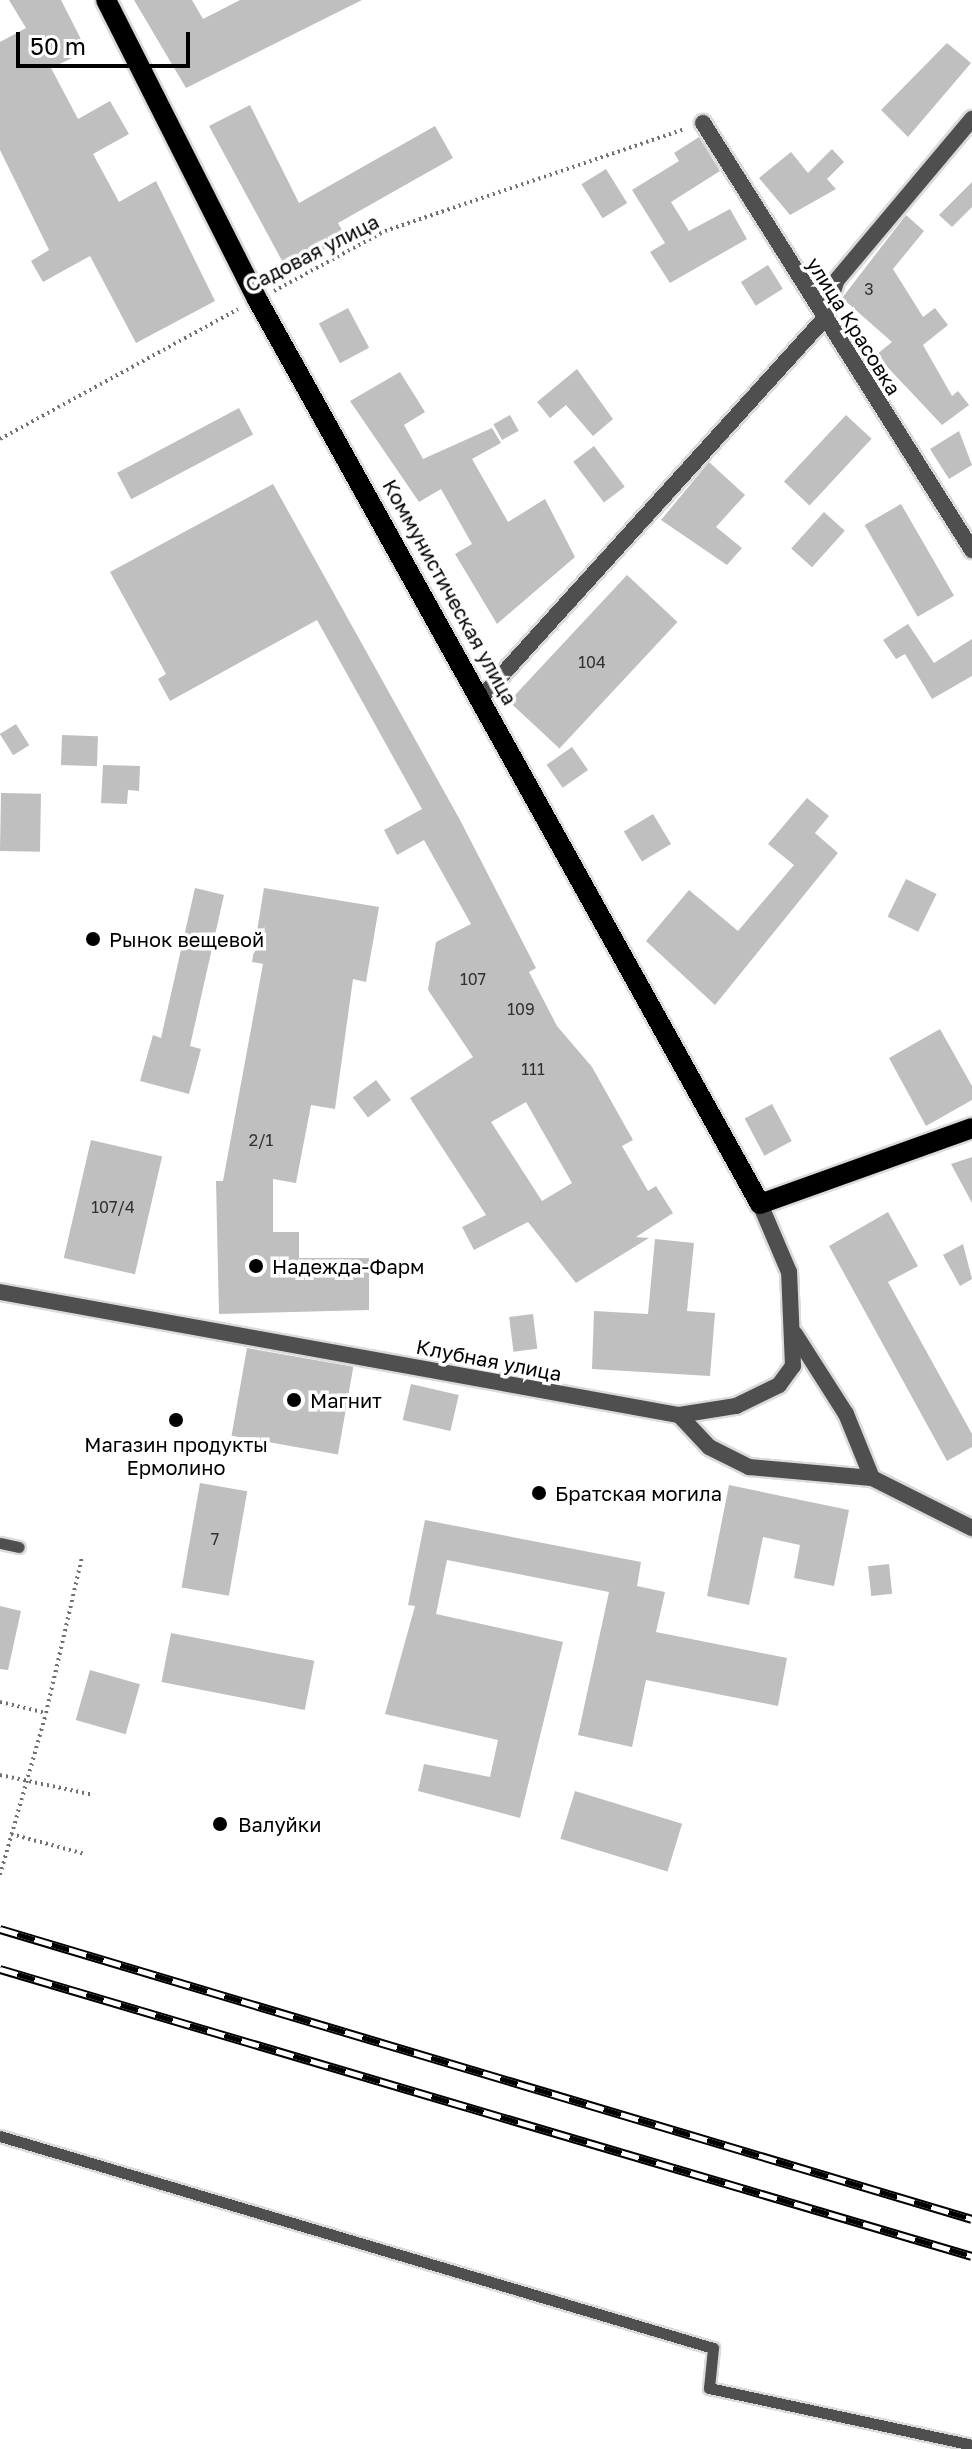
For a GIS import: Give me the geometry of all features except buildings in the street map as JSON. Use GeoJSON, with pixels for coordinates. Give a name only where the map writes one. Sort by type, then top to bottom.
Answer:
{"type":"FeatureCollection","features":[{"type":"Feature","properties":{"kind":"main road","name":"Коммунистическая улица"},"geometry":{"type":"LineString","coordinates":[[106,0],[257,299],[482,697],[760,1204]]}},
{"type":"Feature","properties":{"kind":"main road"},"geometry":{"type":"LineString","coordinates":[[760,1204],[972,1128]]}},
{"type":"Feature","properties":{"kind":"street"},"geometry":{"type":"LineString","coordinates":[[482,697],[825,318],[836,281],[972,119]]}},
{"type":"Feature","properties":{"kind":"street","name":"улица Красовка"},"geometry":{"type":"LineString","coordinates":[[703,123],[972,550]]}},
{"type":"Feature","properties":{"kind":"street","name":"Клубная улица"},"geometry":{"type":"LineString","coordinates":[[0,1292],[679,1415],[736,1406],[779,1385],[793,1366],[795,1334],[789,1272],[760,1204]]}},
{"type":"Feature","properties":{"kind":"street"},"geometry":{"type":"LineString","coordinates":[[795,1334],[846,1414],[872,1478]]}},
{"type":"Feature","properties":{"kind":"street"},"geometry":{"type":"LineString","coordinates":[[679,1415],[709,1447],[749,1467],[872,1478],[972,1528]]}},
{"type":"Feature","properties":{"kind":"lane"},"geometry":{"type":"LineString","coordinates":[[0,1543],[19,1547]]}},
{"type":"Feature","properties":{"kind":"lane"},"geometry":{"type":"LineString","coordinates":[[0,2136],[713,2348],[709,2388],[972,2445]]}},
{"type":"Feature","properties":{"kind":"path","name":"Садовая улица"},"geometry":{"type":"LineString","coordinates":[[0,439],[385,231],[703,123]]}},
{"type":"Feature","properties":{"kind":"path"},"geometry":{"type":"LineString","coordinates":[[0,1875],[46,1713],[82,1557]]}},
{"type":"Feature","properties":{"kind":"path"},"geometry":{"type":"LineString","coordinates":[[0,1702],[46,1713]]}},
{"type":"Feature","properties":{"kind":"path"},"geometry":{"type":"LineString","coordinates":[[0,1775],[94,1795]]}},
{"type":"Feature","properties":{"kind":"path"},"geometry":{"type":"LineString","coordinates":[[11,1834],[85,1854]]}},
{"type":"Feature","properties":{"kind":"railway"},"geometry":{"type":"LineString","coordinates":[[0,1929],[972,2219]]}},
{"type":"Feature","properties":{"kind":"railway"},"geometry":{"type":"LineString","coordinates":[[0,1969],[972,2256]]}},
{"type":"Feature","properties":{"kind":"place","name":"Рынок вещевой"},"geometry":{"type":"Point","coordinates":[93,939]}},
{"type":"Feature","properties":{"kind":"place","name":"Надежда-Фарм"},"geometry":{"type":"Point","coordinates":[256,1266]}},
{"type":"Feature","properties":{"kind":"place","name":"Магнит"},"geometry":{"type":"Point","coordinates":[294,1400]}},
{"type":"Feature","properties":{"kind":"place","name":"Магазин продукты Ермолино"},"geometry":{"type":"Point","coordinates":[176,1420]}},
{"type":"Feature","properties":{"kind":"place","name":"Братская могила"},"geometry":{"type":"Point","coordinates":[539,1493]}},
{"type":"Feature","properties":{"kind":"place","name":"Валуйки"},"geometry":{"type":"Point","coordinates":[220,1824]}}]}
